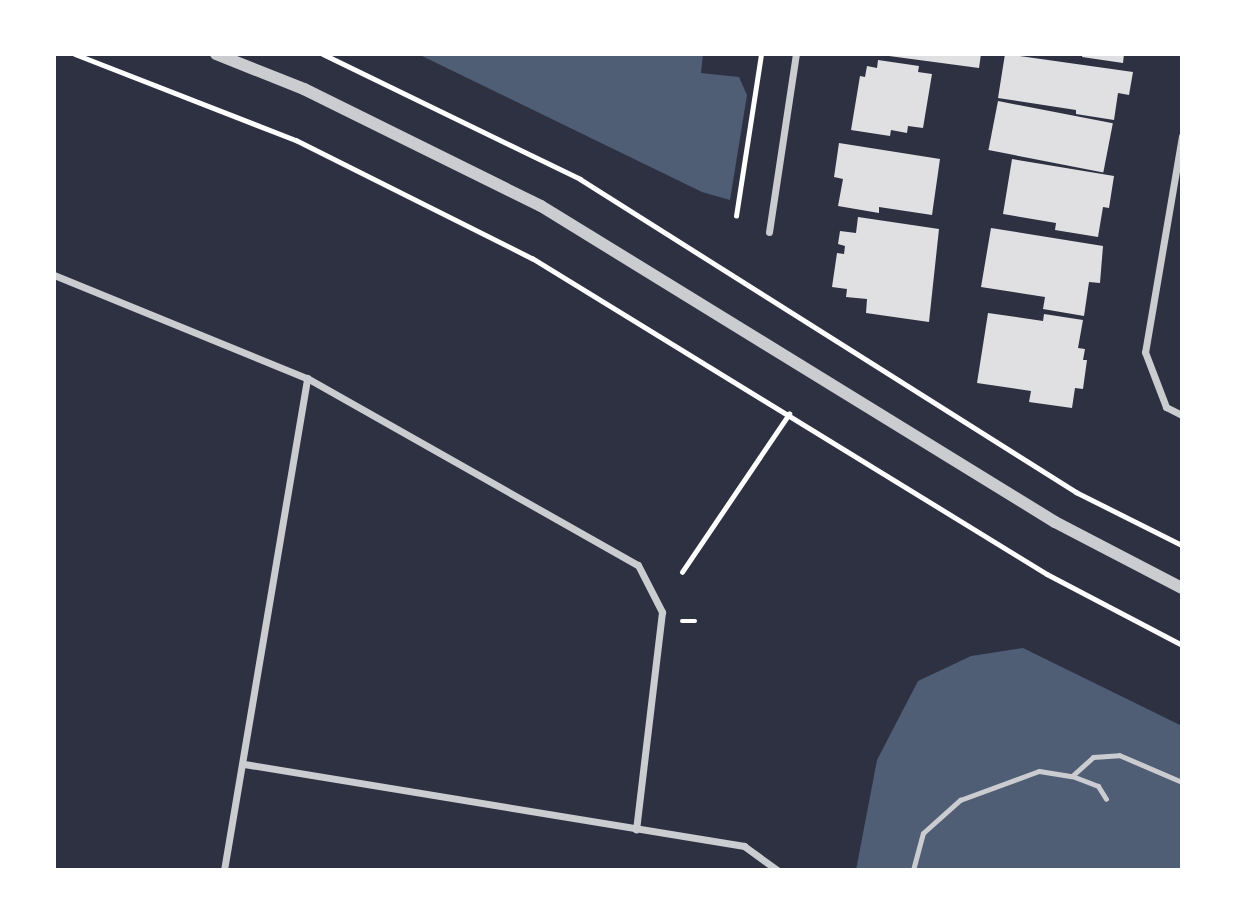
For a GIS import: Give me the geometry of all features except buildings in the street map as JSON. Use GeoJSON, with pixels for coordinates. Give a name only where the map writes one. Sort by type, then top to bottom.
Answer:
{"type":"FeatureCollection","features":[{"type":"Feature","properties":{"kind":"street"},"geometry":{"type":"LineString","coordinates":[[216,54],[304,89],[541,206],[1055,522],[1182,588]]}},
{"type":"Feature","properties":{"kind":"street"},"geometry":{"type":"LineString","coordinates":[[769,232],[796,54]]}},
{"type":"Feature","properties":{"kind":"street"},"geometry":{"type":"LineString","coordinates":[[1182,136],[1145,352],[1166,407],[1182,415]]}},
{"type":"Feature","properties":{"kind":"street"},"geometry":{"type":"LineString","coordinates":[[54,275],[307,378],[638,565],[662,612],[636,829]]}},
{"type":"Feature","properties":{"kind":"street"},"geometry":{"type":"LineString","coordinates":[[224,870],[307,378]]}},
{"type":"Feature","properties":{"kind":"street"},"geometry":{"type":"LineString","coordinates":[[244,764],[744,846],[777,870]]}},
{"type":"Feature","properties":{"kind":"lane"},"geometry":{"type":"LineString","coordinates":[[1072,776],[1093,757],[1119,755],[1182,782]]}},
{"type":"Feature","properties":{"kind":"lane"},"geometry":{"type":"LineString","coordinates":[[913,870],[923,833],[960,800],[1039,771],[1072,776],[1098,786],[1106,799]]}},
{"type":"Feature","properties":{"kind":"lane"},"geometry":{"type":"LineString","coordinates":[[827,870],[846,870]]}},
{"type":"Feature","properties":{"kind":"path"},"geometry":{"type":"LineString","coordinates":[[75,54],[296,141],[533,258],[1047,574],[1182,645]]}},
{"type":"Feature","properties":{"kind":"path"},"geometry":{"type":"LineString","coordinates":[[323,54],[580,179],[1076,492],[1182,545]]}},
{"type":"Feature","properties":{"kind":"path"},"geometry":{"type":"LineString","coordinates":[[736,216],[761,54]]}},
{"type":"Feature","properties":{"kind":"path"},"geometry":{"type":"LineString","coordinates":[[682,572],[789,414]]}},
{"type":"Feature","properties":{"kind":"water"},"geometry":{"type":"Polygon","coordinates":[[[418,54],[703,54],[701,73],[739,77],[747,95],[730,200],[702,192],[418,54]]]}},
{"type":"Feature","properties":{"kind":"water"},"geometry":{"type":"Polygon","coordinates":[[[1023,648],[1182,726],[1182,870],[856,870],[877,760],[918,681],[971,656],[1023,648]]]}}]}
